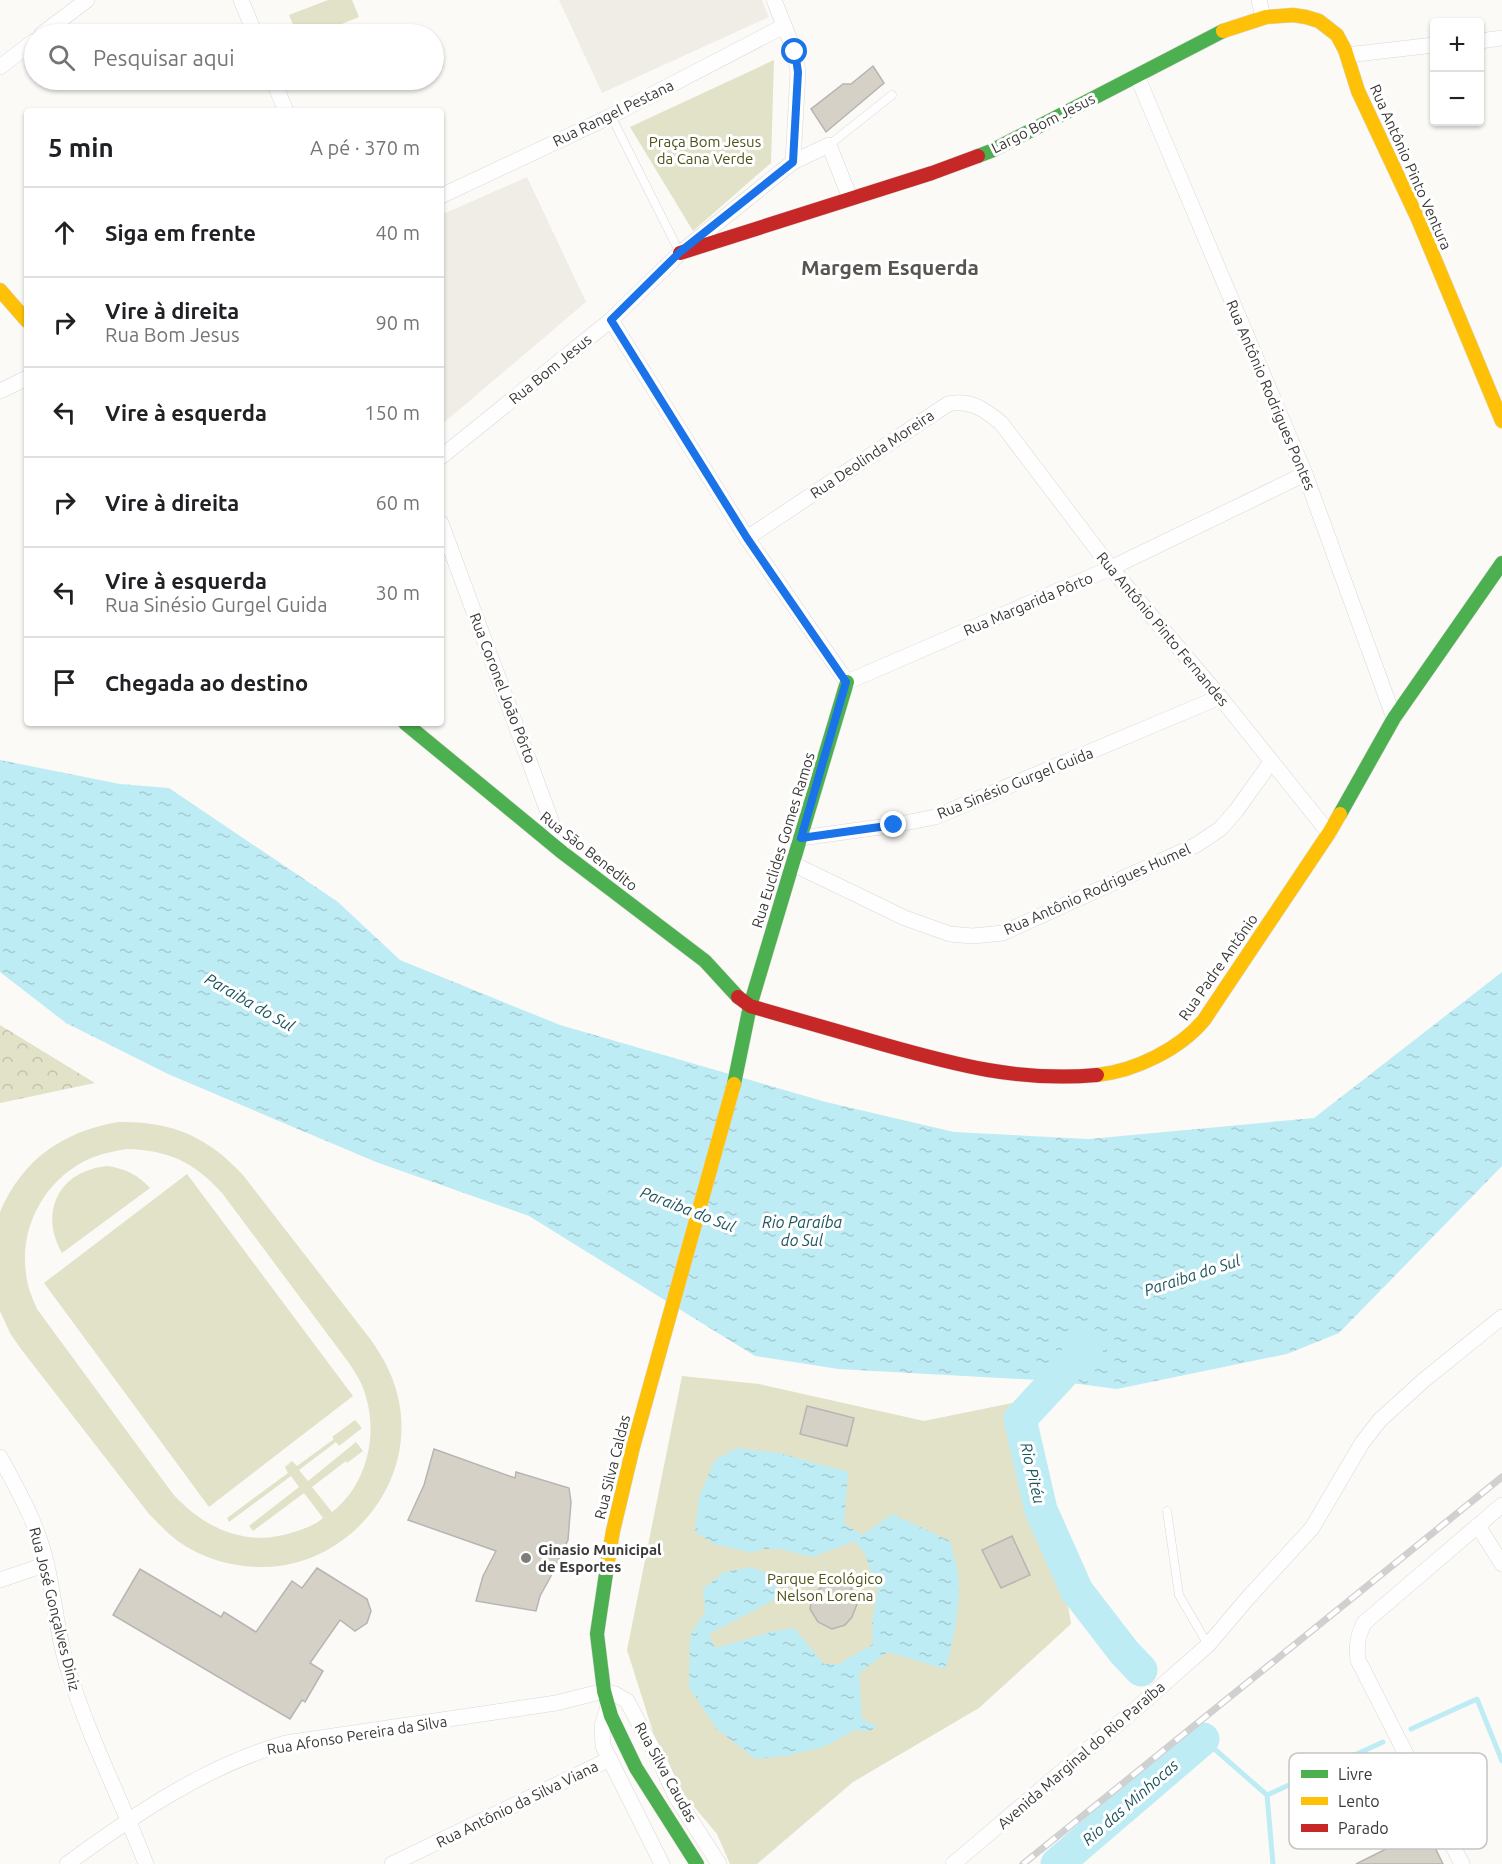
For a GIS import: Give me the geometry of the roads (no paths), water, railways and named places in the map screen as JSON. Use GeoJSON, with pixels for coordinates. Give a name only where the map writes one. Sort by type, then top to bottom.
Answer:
{"type":"FeatureCollection","features":[{"type":"Feature","properties":{"kind":"street"},"geometry":{"type":"LineString","coordinates":[[55,24],[87,0]]}},
{"type":"Feature","properties":{"kind":"street"},"geometry":{"type":"LineString","coordinates":[[240,0],[251,24]]}},
{"type":"Feature","properties":{"kind":"street"},"geometry":{"type":"LineString","coordinates":[[774,0],[795,52],[798,72],[793,162],[829,146],[850,198]]}},
{"type":"Feature","properties":{"kind":"street"},"geometry":{"type":"LineString","coordinates":[[1258,0],[1263,17]]}},
{"type":"Feature","properties":{"kind":"street","name":"Rua Antônio Pinto Ventura"},"geometry":{"type":"LineString","coordinates":[[1227,29],[1256,18],[1287,14],[1309,17],[1331,29],[1340,39],[1358,90],[1496,387],[1502,421]]}},
{"type":"Feature","properties":{"kind":"street","name":"Rua Rangel Pestana"},"geometry":{"type":"LineString","coordinates":[[444,195],[611,116],[784,26]]}},
{"type":"Feature","properties":{"kind":"street","name":"Largo Bom Jesus"},"geometry":{"type":"LineString","coordinates":[[680,252],[932,173],[991,151],[1227,29]]}},
{"type":"Feature","properties":{"kind":"street"},"geometry":{"type":"LineString","coordinates":[[1484,40],[1502,38]]}},
{"type":"Feature","properties":{"kind":"street"},"geometry":{"type":"LineString","coordinates":[[1347,55],[1430,45]]}},
{"type":"Feature","properties":{"kind":"street"},"geometry":{"type":"LineString","coordinates":[[0,67],[24,49]]}},
{"type":"Feature","properties":{"kind":"street","name":"Rua Antônio Rodrigues Pontes"},"geometry":{"type":"LineString","coordinates":[[1137,76],[1305,474],[1394,718]]}},
{"type":"Feature","properties":{"kind":"street"},"geometry":{"type":"LineString","coordinates":[[277,90],[285,108]]}},
{"type":"Feature","properties":{"kind":"street","name":"Rua Bom Jesus"},"geometry":{"type":"LineString","coordinates":[[444,455],[611,320],[680,252],[793,162]]}},
{"type":"Feature","properties":{"kind":"street"},"geometry":{"type":"LineString","coordinates":[[0,290],[24,318]]}},
{"type":"Feature","properties":{"kind":"street"},"geometry":{"type":"LineString","coordinates":[[611,320],[747,538],[846,682]]}},
{"type":"Feature","properties":{"kind":"street"},"geometry":{"type":"LineString","coordinates":[[0,391],[24,379]]}},
{"type":"Feature","properties":{"kind":"street","name":"Rua Deolinda Moreira"},"geometry":{"type":"LineString","coordinates":[[747,538],[948,404],[960,402],[975,404],[1001,423]]}},
{"type":"Feature","properties":{"kind":"street","name":"Rua Antônio Pinto Fernandes"},"geometry":{"type":"LineString","coordinates":[[1001,423],[1111,568],[1220,697],[1329,833]]}},
{"type":"Feature","properties":{"kind":"street","name":"Rua Margarida Pôrto"},"geometry":{"type":"LineString","coordinates":[[846,682],[1111,568],[1305,474]]}},
{"type":"Feature","properties":{"kind":"street","name":"Rua Coronel João Pôrto"},"geometry":{"type":"LineString","coordinates":[[444,531],[563,853]]}},
{"type":"Feature","properties":{"kind":"street","name":"Rua Padre Antônio"},"geometry":{"type":"LineString","coordinates":[[750,1006],[958,1066],[1007,1074],[1060,1079],[1117,1071],[1141,1064],[1160,1055],[1187,1038],[1204,1020],[1329,833],[1394,718],[1502,563]]}},
{"type":"Feature","properties":{"kind":"street","name":"Rua Euclides Gomes Ramos"},"geometry":{"type":"LineString","coordinates":[[738,1068],[750,1006],[846,682]]}},
{"type":"Feature","properties":{"kind":"street","name":"Rua Sinésio Gurgel Guida"},"geometry":{"type":"LineString","coordinates":[[801,838],[935,817],[1220,697]]}},
{"type":"Feature","properties":{"kind":"street","name":"Rua São Benedito"},"geometry":{"type":"LineString","coordinates":[[409,726],[563,853],[698,955],[738,997],[750,1006]]}},
{"type":"Feature","properties":{"kind":"street","name":"Rua Antônio Rodrigues Humel"},"geometry":{"type":"LineString","coordinates":[[793,864],[905,918],[950,934],[973,936],[1003,933],[1196,845],[1220,829],[1236,811],[1271,762]]}},
{"type":"Feature","properties":{"kind":"street","name":"Rua Silva Caldas"},"geometry":{"type":"LineString","coordinates":[[697,1864],[636,1768],[620,1737],[604,1690],[597,1642],[613,1531],[633,1447],[738,1068]]}},
{"type":"Feature","properties":{"kind":"street","name":"Avenida Marginal do Rio Paraíba"},"geometry":{"type":"LineString","coordinates":[[953,1864],[1139,1707],[1208,1644],[1312,1528],[1362,1443],[1380,1420],[1424,1380],[1502,1317]]}},
{"type":"Feature","properties":{"kind":"street","name":"Rua José Gonçalves Diniz"},"geometry":{"type":"LineString","coordinates":[[0,1457],[27,1505],[47,1564],[67,1668],[146,1864]]}},
{"type":"Feature","properties":{"kind":"street"},"geometry":{"type":"LineString","coordinates":[[1405,1753],[1358,1660],[1359,1634],[1364,1623],[1502,1505]]}},
{"type":"Feature","properties":{"kind":"street"},"geometry":{"type":"LineString","coordinates":[[1478,1526],[1502,1564]]}},
{"type":"Feature","properties":{"kind":"street"},"geometry":{"type":"LineString","coordinates":[[0,1580],[47,1564]]}},
{"type":"Feature","properties":{"kind":"street","name":"Rua Afonso Pereira da Silva"},"geometry":{"type":"LineString","coordinates":[[67,1864],[129,1820],[219,1767],[259,1751],[286,1743],[556,1703],[604,1690]]}},
{"type":"Feature","properties":{"kind":"street","name":"Rua Silva Caudas"},"geometry":{"type":"LineString","coordinates":[[604,1690],[627,1701],[676,1797],[719,1864]]}},
{"type":"Feature","properties":{"kind":"street"},"geometry":{"type":"LineString","coordinates":[[608,1706],[602,1726],[602,1739],[662,1864]]}},
{"type":"Feature","properties":{"kind":"street","name":"Rua Antônio da Silva Viana"},"geometry":{"type":"LineString","coordinates":[[392,1864],[610,1759]]}},
{"type":"Feature","properties":{"kind":"street"},"geometry":{"type":"LineString","coordinates":[[1454,1849],[1462,1864]]}},
{"type":"Feature","properties":{"kind":"lane"},"geometry":{"type":"LineString","coordinates":[[829,146],[892,95]]}},
{"type":"Feature","properties":{"kind":"lane"},"geometry":{"type":"LineString","coordinates":[[611,116],[680,252]]}},
{"type":"Feature","properties":{"kind":"lane"},"geometry":{"type":"LineString","coordinates":[[1167,1511],[1179,1595],[1208,1644]]}},
{"type":"Feature","properties":{"kind":"water","name":"Rio Paraíba do Sul"},"geometry":{"type":"Polygon","coordinates":[[[0,760],[120,784],[169,788],[338,902],[400,960],[560,1025],[826,1102],[954,1132],[1089,1139],[1314,1118],[1502,972],[1502,1166],[1339,1333],[1287,1354],[1117,1389],[1056,1381],[838,1369],[755,1356],[529,1216],[376,1162],[168,1074],[66,1023],[0,972],[0,760]]]}},
{"type":"Feature","properties":{"kind":"water"},"geometry":{"type":"Polygon","coordinates":[[[737,1448],[779,1453],[848,1472],[844,1524],[863,1535],[892,1514],[950,1541],[959,1584],[954,1634],[945,1669],[888,1652],[859,1673],[862,1719],[876,1725],[871,1731],[855,1730],[823,1747],[786,1756],[755,1759],[716,1728],[689,1687],[690,1636],[705,1612],[703,1589],[724,1572],[750,1567],[776,1576],[774,1600],[709,1634],[715,1648],[794,1628],[824,1664],[839,1664],[873,1644],[872,1623],[878,1591],[865,1554],[855,1541],[812,1557],[780,1549],[762,1549],[753,1553],[714,1544],[695,1532],[699,1497],[715,1460],[737,1448]]]}},
{"type":"Feature","properties":{"kind":"waterway","name":"Rio Pitéu"},"geometry":{"type":"LineString","coordinates":[[1087,1347],[1020,1419],[1041,1510],[1077,1591],[1124,1652],[1141,1670]]}},
{"type":"Feature","properties":{"kind":"waterway"},"geometry":{"type":"LineString","coordinates":[[1411,1729],[1477,1699],[1502,1761]]}},
{"type":"Feature","properties":{"kind":"waterway"},"geometry":{"type":"LineString","coordinates":[[1203,1739],[1267,1795],[1273,1864]]}},
{"type":"Feature","properties":{"kind":"waterway","name":"Rio das Minhocas"},"geometry":{"type":"LineString","coordinates":[[1057,1864],[1203,1739]]}},
{"type":"Feature","properties":{"kind":"waterway"},"geometry":{"type":"LineString","coordinates":[[1359,1753],[1383,1742]]}},
{"type":"Feature","properties":{"kind":"waterway"},"geometry":{"type":"LineString","coordinates":[[1267,1795],[1289,1785]]}},
{"type":"Feature","properties":{"kind":"railway"},"geometry":{"type":"LineString","coordinates":[[1023,1864],[1502,1477]]}},
{"type":"Feature","properties":{"kind":"place","name":"Ginasio Municipal de Esportes"},"geometry":{"type":"Point","coordinates":[526,1558]}},
{"type":"Feature","properties":{"kind":"district","name":"Margem Esquerda"},"geometry":{"type":"Point","coordinates":[890,267]}},
{"type":"Feature","properties":{"kind":"park label","name":"Praça Bom Jesus da Cana Verde"},"geometry":{"type":"Point","coordinates":[705,150]}},
{"type":"Feature","properties":{"kind":"park label","name":"Parque Ecológico Nelson Lorena"},"geometry":{"type":"Point","coordinates":[825,1586]}},
{"type":"Feature","properties":{"kind":"water label","name":"Paraiba do Sul"},"geometry":{"type":"Point","coordinates":[250,1002]}},
{"type":"Feature","properties":{"kind":"water label","name":"Paraiba do Sul"},"geometry":{"type":"Point","coordinates":[688,1209]}},
{"type":"Feature","properties":{"kind":"water label","name":"Paraiba do Sul"},"geometry":{"type":"Point","coordinates":[1192,1275]}}]}
